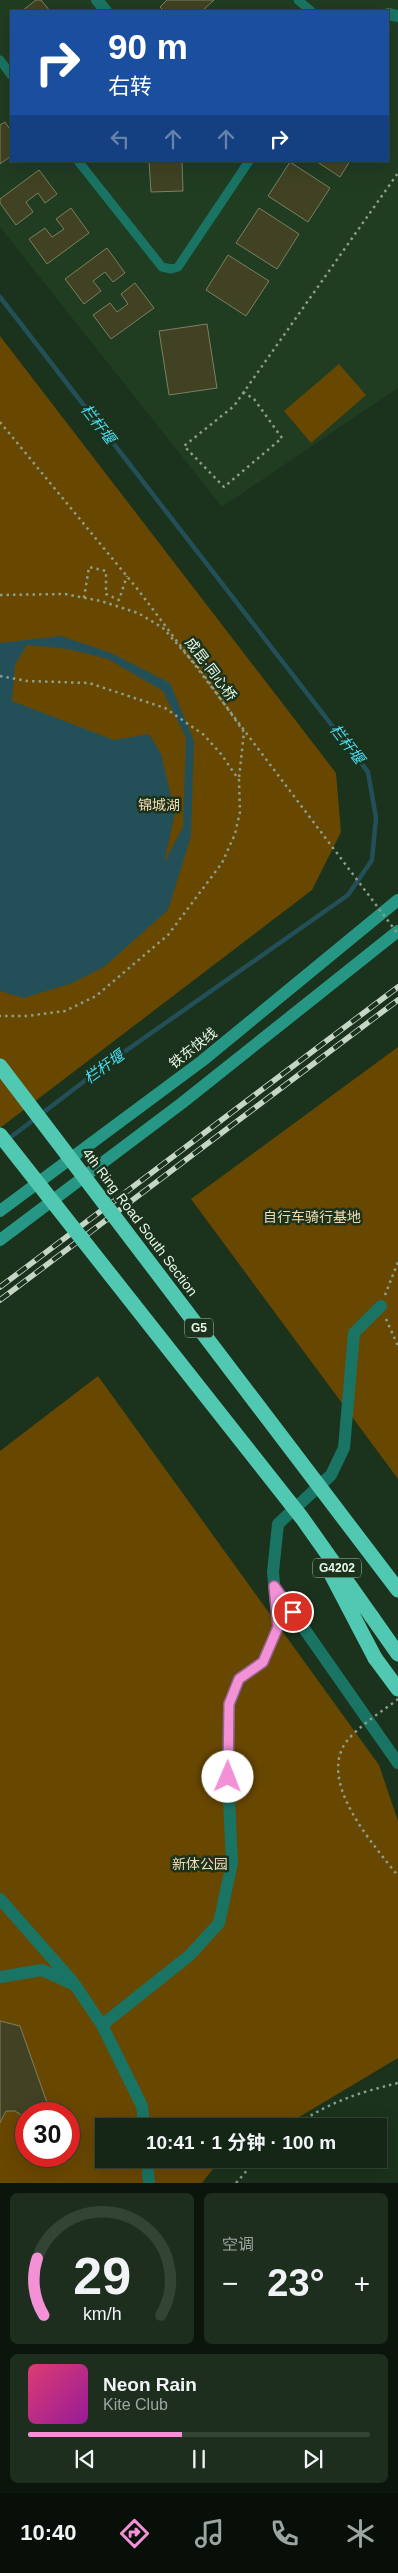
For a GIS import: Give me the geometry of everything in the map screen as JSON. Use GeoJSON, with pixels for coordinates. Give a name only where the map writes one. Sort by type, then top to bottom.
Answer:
{"type":"FeatureCollection","features":[{"type":"Feature","properties":{"kind":"highway","name":"4th Ring Road South Section"},"geometry":{"type":"LineString","coordinates":[[0,1066],[398,1590]]}},
{"type":"Feature","properties":{"kind":"highway","name":"G5"},"geometry":{"type":"LineString","coordinates":[[0,1136],[302,1518],[375,1658],[398,1689]]}},
{"type":"Feature","properties":{"kind":"highway","name":"G4202"},"geometry":{"type":"LineString","coordinates":[[302,1518],[398,1654]]}},
{"type":"Feature","properties":{"kind":"main road","name":"铁东快线"},"geometry":{"type":"LineString","coordinates":[[0,1211],[202,1061],[398,900]]}},
{"type":"Feature","properties":{"kind":"main road"},"geometry":{"type":"LineString","coordinates":[[0,1240],[182,1103],[398,933]]}},
{"type":"Feature","properties":{"kind":"street"},"geometry":{"type":"LineString","coordinates":[[97,0],[105,10]]}},
{"type":"Feature","properties":{"kind":"street"},"geometry":{"type":"LineString","coordinates":[[102,2025],[190,1955],[219,1923],[232,1863],[228,1777],[229,1704],[239,1679],[263,1662],[278,1627],[273,1572],[278,1524],[331,1475],[344,1448],[354,1333],[381,1306]]}},
{"type":"Feature","properties":{"kind":"street"},"geometry":{"type":"LineString","coordinates":[[274,1586],[398,1763]]}},
{"type":"Feature","properties":{"kind":"street"},"geometry":{"type":"LineString","coordinates":[[0,1899],[76,1985],[102,2025],[142,2106],[143,2118]]}},
{"type":"Feature","properties":{"kind":"street"},"geometry":{"type":"LineString","coordinates":[[0,1976],[42,1970],[76,1985]]}},
{"type":"Feature","properties":{"kind":"street"},"geometry":{"type":"LineString","coordinates":[[148,2168],[149,2183]]}},
{"type":"Feature","properties":{"kind":"lane"},"geometry":{"type":"LineString","coordinates":[[298,0],[310,10]]}},
{"type":"Feature","properties":{"kind":"lane"},"geometry":{"type":"LineString","coordinates":[[0,60],[10,74]]}},
{"type":"Feature","properties":{"kind":"lane"},"geometry":{"type":"LineString","coordinates":[[79,162],[162,267],[170,269],[178,267],[248,162]]}},
{"type":"Feature","properties":{"kind":"path"},"geometry":{"type":"LineString","coordinates":[[243,392],[254,399],[282,438],[224,487],[184,446],[234,406],[243,392],[398,173]]}},
{"type":"Feature","properties":{"kind":"path","name":"成昆·同心桥"},"geometry":{"type":"LineString","coordinates":[[0,422],[127,576],[398,933]]}},
{"type":"Feature","properties":{"kind":"path"},"geometry":{"type":"LineString","coordinates":[[84,598],[88,567],[106,571],[106,594],[119,600],[127,576]]}},
{"type":"Feature","properties":{"kind":"path"},"geometry":{"type":"LineString","coordinates":[[0,595],[65,594],[138,613],[162,628],[202,671],[244,732],[238,780],[240,812],[230,848],[222,863],[168,935],[96,996],[80,1004],[65,1011],[27,1016],[0,1016]]}},
{"type":"Feature","properties":{"kind":"path"},"geometry":{"type":"LineString","coordinates":[[0,676],[27,681],[89,683],[165,708],[204,735],[238,780]]}},
{"type":"Feature","properties":{"kind":"path"},"geometry":{"type":"LineString","coordinates":[[398,1698],[355,1733],[344,1746],[337,1764],[338,1776],[348,1805],[368,1838],[398,1876]]}},
{"type":"Feature","properties":{"kind":"path"},"geometry":{"type":"LineString","coordinates":[[306,2118],[322,2107],[362,2092],[398,2083]]}},
{"type":"Feature","properties":{"kind":"path"},"geometry":{"type":"LineString","coordinates":[[236,2183],[249,2168]]}},
{"type":"Feature","properties":{"kind":"shaded area"},"geometry":{"type":"Polygon","coordinates":[[[0,0],[398,0],[398,388],[222,507],[0,227],[0,0]]]}},
{"type":"Feature","properties":{"kind":"green space","name":"锦城湖"},"geometry":{"type":"Polygon","coordinates":[[[0,336],[336,773],[341,832],[312,890],[0,1128],[0,336]]]}},
{"type":"Feature","properties":{"kind":"green space"},"geometry":{"type":"Polygon","coordinates":[[[339,364],[366,395],[311,443],[284,411],[339,364]]]}},
{"type":"Feature","properties":{"kind":"green space","name":"自行车骑行基地"},"geometry":{"type":"Polygon","coordinates":[[[398,1047],[398,1479],[191,1199],[398,1047]]]}},
{"type":"Feature","properties":{"kind":"green space","name":"新体公园"},"geometry":{"type":"Polygon","coordinates":[[[98,1376],[379,1765],[398,1821],[398,2058],[297,2118],[95,2118],[95,2168],[215,2168],[202,2183],[0,2183],[0,1451],[98,1376]]]}},
{"type":"Feature","properties":{"kind":"water","name":"锦城湖"},"geometry":{"type":"Polygon","coordinates":[[[61,636],[111,653],[170,683],[194,741],[191,836],[168,910],[104,967],[70,984],[23,998],[0,991],[0,643],[61,636]],[[27,645],[15,665],[12,701],[114,740],[149,734],[161,754],[175,813],[164,863],[183,827],[186,738],[163,691],[108,659],[68,649],[27,645]]]}},
{"type":"Feature","properties":{"kind":"building"},"geometry":{"type":"Polygon","coordinates":[[[36,0],[41,0],[49,10],[23,10],[36,0]]]}},
{"type":"Feature","properties":{"kind":"building"},"geometry":{"type":"Polygon","coordinates":[[[167,0],[214,0],[203,10],[163,10],[160,7],[167,0]]]}},
{"type":"Feature","properties":{"kind":"building"},"geometry":{"type":"Polygon","coordinates":[[[5,122],[10,130],[10,157],[0,164],[0,125],[5,122]]]}},
{"type":"Feature","properties":{"kind":"building"},"geometry":{"type":"Polygon","coordinates":[[[149,162],[182,162],[183,191],[151,192],[149,162]]]}},
{"type":"Feature","properties":{"kind":"building"},"geometry":{"type":"Polygon","coordinates":[[[290,162],[330,188],[308,222],[268,196],[290,162]]]}},
{"type":"Feature","properties":{"kind":"building"},"geometry":{"type":"Polygon","coordinates":[[[318,162],[349,162],[340,177],[318,162]]]}},
{"type":"Feature","properties":{"kind":"building"},"geometry":{"type":"Polygon","coordinates":[[[39,170],[57,194],[45,203],[38,193],[26,202],[33,212],[16,225],[0,203],[0,199],[39,170]]]}},
{"type":"Feature","properties":{"kind":"building"},"geometry":{"type":"Polygon","coordinates":[[[71,208],[89,233],[47,264],[29,239],[45,228],[52,237],[64,229],[56,219],[71,208]]]}},
{"type":"Feature","properties":{"kind":"building"},"geometry":{"type":"Polygon","coordinates":[[[259,208],[299,234],[277,269],[236,243],[259,208]]]}},
{"type":"Feature","properties":{"kind":"building"},"geometry":{"type":"Polygon","coordinates":[[[107,248],[125,273],[113,282],[105,272],[93,281],[101,291],[84,304],[65,279],[107,248]]]}},
{"type":"Feature","properties":{"kind":"building"},"geometry":{"type":"Polygon","coordinates":[[[228,255],[269,281],[246,316],[206,290],[228,255]]]}},
{"type":"Feature","properties":{"kind":"building"},"geometry":{"type":"Polygon","coordinates":[[[135,283],[154,308],[111,339],[93,315],[110,303],[117,312],[128,304],[121,294],[135,283]]]}},
{"type":"Feature","properties":{"kind":"building"},"geometry":{"type":"Polygon","coordinates":[[[207,324],[217,388],[169,395],[159,331],[207,324]]]}},
{"type":"Feature","properties":{"kind":"building"},"geometry":{"type":"Polygon","coordinates":[[[0,2021],[20,2026],[47,2102],[15,2102],[15,2111],[6,2111],[0,2123],[0,2021]]]}},
{"type":"Feature","properties":{"kind":"waterway","name":"栏杆堰"},"geometry":{"type":"LineString","coordinates":[[0,297],[368,772],[376,818],[372,860],[348,895],[107,1064],[7,1140]]}},
{"type":"Feature","properties":{"kind":"railway"},"geometry":{"type":"LineString","coordinates":[[0,1287],[398,987]]}},
{"type":"Feature","properties":{"kind":"railway"},"geometry":{"type":"LineString","coordinates":[[0,1300],[398,1000]]}},
{"type":"Feature","properties":{"kind":"route"},"geometry":{"type":"LineString","coordinates":[[228,1777],[229,1704],[239,1679],[263,1662],[278,1627],[274,1586],[293,1612]]}}]}
